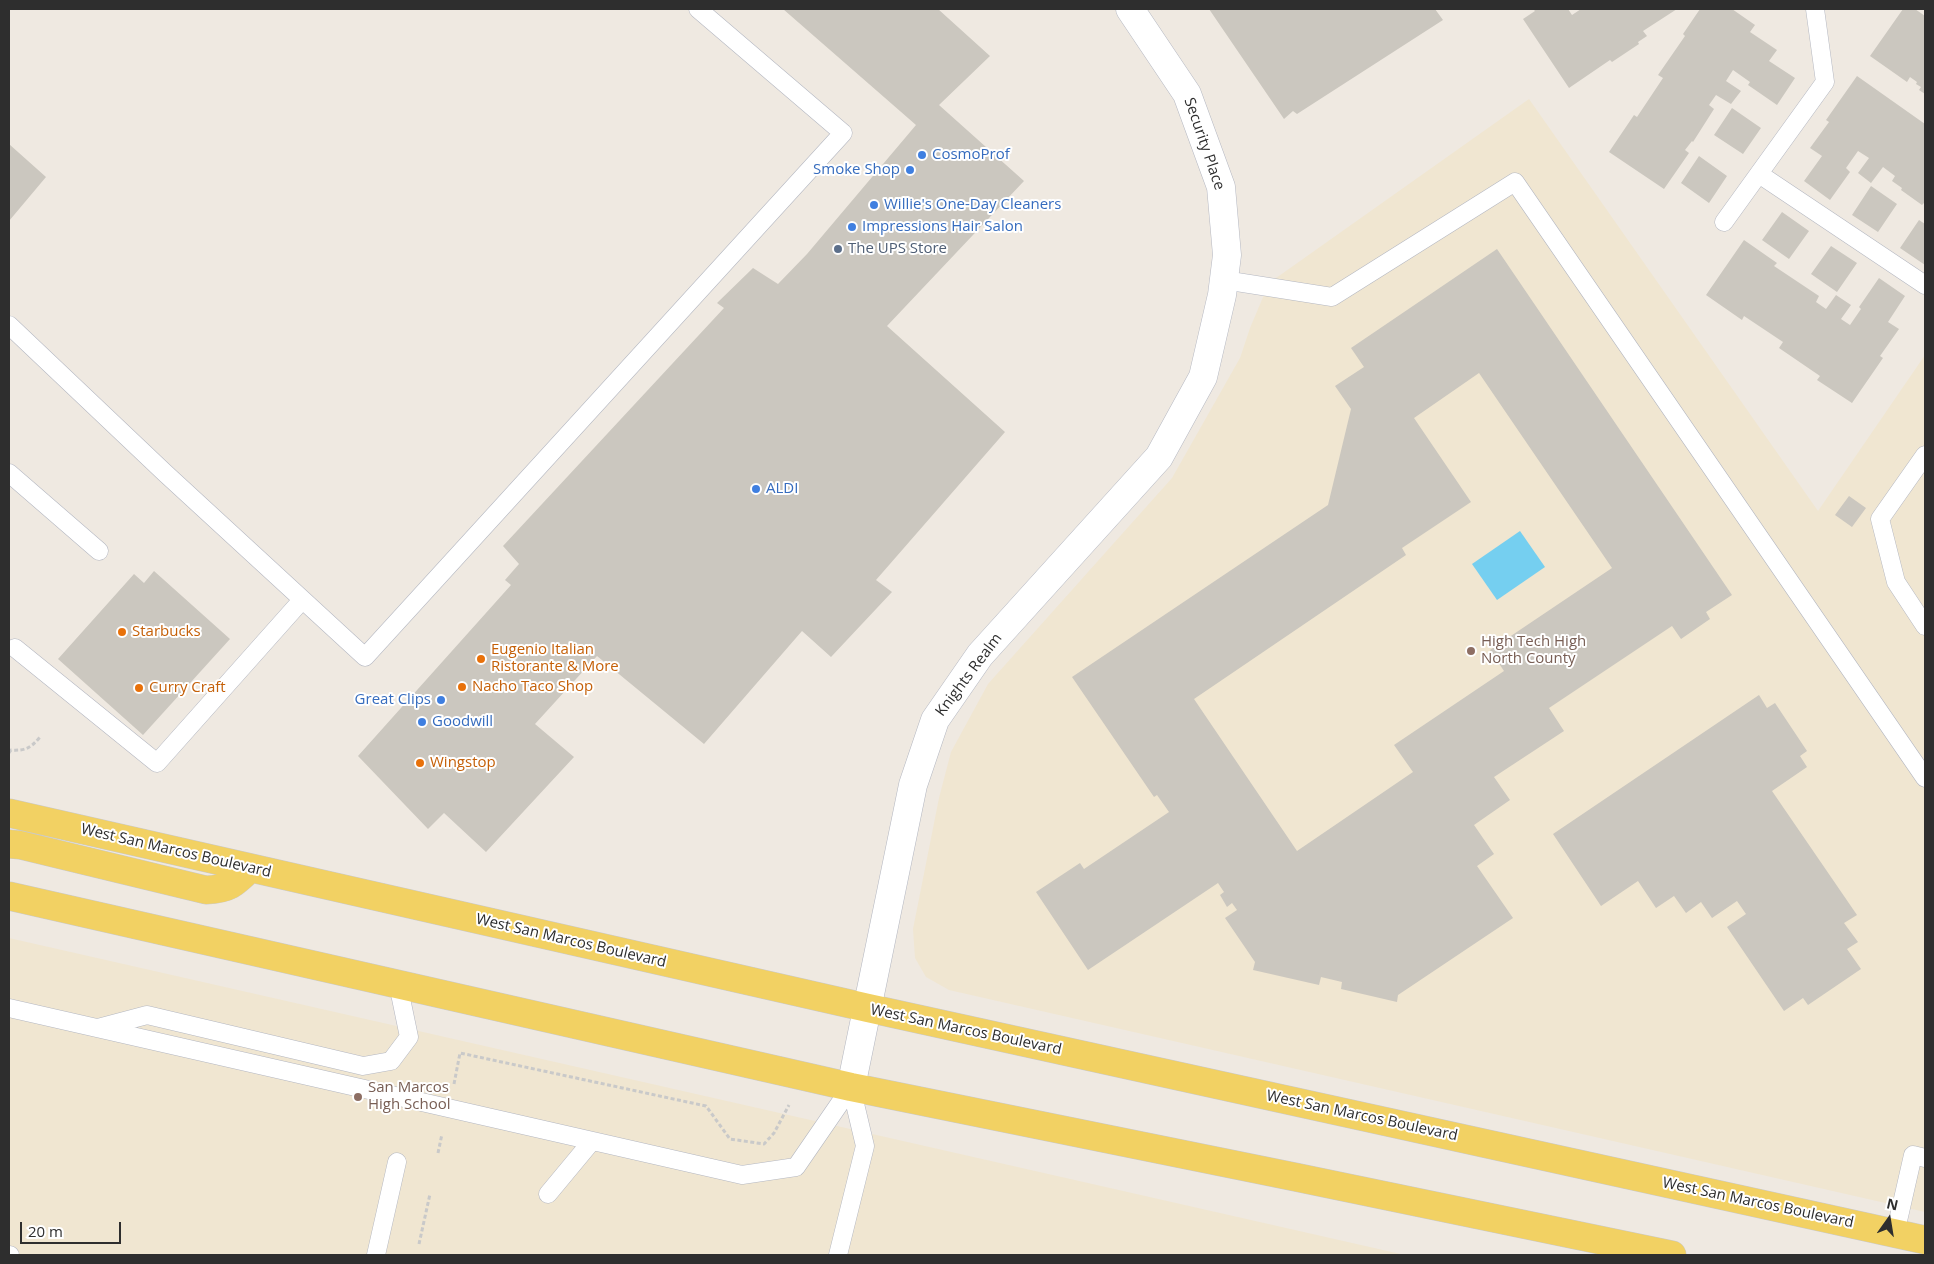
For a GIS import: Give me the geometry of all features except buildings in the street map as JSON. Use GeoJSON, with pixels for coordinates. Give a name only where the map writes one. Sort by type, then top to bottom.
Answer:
{"type":"FeatureCollection","features":[{"type":"Feature","properties":{"kind":"main road","name":"West San Marcos Boulevard"},"geometry":{"type":"LineString","coordinates":[[9,813],[868,1008],[1925,1240]]}},
{"type":"Feature","properties":{"kind":"main road"},"geometry":{"type":"LineString","coordinates":[[9,844],[20,845],[206,890],[222,890],[234,884],[250,868]]}},
{"type":"Feature","properties":{"kind":"main road"},"geometry":{"type":"LineString","coordinates":[[9,896],[851,1087],[1672,1255]]}},
{"type":"Feature","properties":{"kind":"street","name":"Security Place"},"geometry":{"type":"LineString","coordinates":[[1130,9],[1187,94],[1221,187],[1227,255],[1223,288]]}},
{"type":"Feature","properties":{"kind":"street","name":"Knights Realm"},"geometry":{"type":"LineString","coordinates":[[851,1087],[913,785],[935,720],[980,655],[1159,457],[1203,377],[1223,288]]}},
{"type":"Feature","properties":{"kind":"lane"},"geometry":{"type":"LineString","coordinates":[[10,330],[365,657],[843,133],[698,9]]}},
{"type":"Feature","properties":{"kind":"lane"},"geometry":{"type":"LineString","coordinates":[[1724,222],[1825,82],[1815,9]]}},
{"type":"Feature","properties":{"kind":"lane"},"geometry":{"type":"LineString","coordinates":[[1759,174],[1925,285]]}},
{"type":"Feature","properties":{"kind":"lane"},"geometry":{"type":"LineString","coordinates":[[1223,288],[1332,297],[1516,182],[1925,778]]}},
{"type":"Feature","properties":{"kind":"lane"},"geometry":{"type":"LineString","coordinates":[[1925,455],[1880,519],[1896,582],[1925,626]]}},
{"type":"Feature","properties":{"kind":"lane"},"geometry":{"type":"LineString","coordinates":[[9,473],[99,551]]}},
{"type":"Feature","properties":{"kind":"lane"},"geometry":{"type":"LineString","coordinates":[[15,648],[157,763],[302,600]]}},
{"type":"Feature","properties":{"kind":"lane"},"geometry":{"type":"LineString","coordinates":[[96,1028],[147,1015],[363,1066],[391,1061],[409,1037],[398,984]]}},
{"type":"Feature","properties":{"kind":"lane"},"geometry":{"type":"LineString","coordinates":[[9,1008],[742,1175],[796,1167],[851,1087]]}},
{"type":"Feature","properties":{"kind":"lane"},"geometry":{"type":"LineString","coordinates":[[838,1255],[864,1146],[851,1087]]}},
{"type":"Feature","properties":{"kind":"lane"},"geometry":{"type":"LineString","coordinates":[[548,1194],[592,1141]]}},
{"type":"Feature","properties":{"kind":"lane"},"geometry":{"type":"LineString","coordinates":[[1895,1234],[1913,1155],[1925,1158]]}},
{"type":"Feature","properties":{"kind":"lane"},"geometry":{"type":"LineString","coordinates":[[376,1255],[397,1162]]}},
{"type":"Feature","properties":{"kind":"path"},"geometry":{"type":"LineString","coordinates":[[9,753],[11,750],[26,750],[33,746],[40,737]]}},
{"type":"Feature","properties":{"kind":"path"},"geometry":{"type":"LineString","coordinates":[[453,1087],[460,1053],[706,1106],[730,1139],[764,1144],[774,1133],[792,1100]]}},
{"type":"Feature","properties":{"kind":"path"},"geometry":{"type":"LineString","coordinates":[[438,1153],[444,1125]]}},
{"type":"Feature","properties":{"kind":"path"},"geometry":{"type":"LineString","coordinates":[[419,1244],[430,1194]]}},
{"type":"Feature","properties":{"kind":"shaded area","name":"High Tech High North County"},"geometry":{"type":"Polygon","coordinates":[[[1529,99],[1818,511],[1925,355],[1925,1212],[949,990],[926,977],[915,958],[913,929],[939,798],[951,752],[988,684],[1172,478],[1240,358],[1269,283],[1529,99]]]}},
{"type":"Feature","properties":{"kind":"shaded area","name":"San Marcos High School"},"geometry":{"type":"Polygon","coordinates":[[[9,938],[1405,1255],[9,1255],[9,938]]]}},
{"type":"Feature","properties":{"kind":"water"},"geometry":{"type":"Polygon","coordinates":[[[1520,531],[1545,567],[1497,600],[1472,564],[1520,531]]]}},
{"type":"Feature","properties":{"kind":"place","name":"CosmoProf"},"geometry":{"type":"Point","coordinates":[922,155]}},
{"type":"Feature","properties":{"kind":"place","name":"Smoke Shop"},"geometry":{"type":"Point","coordinates":[910,170]}},
{"type":"Feature","properties":{"kind":"place","name":"Willie's One-Day Cleaners"},"geometry":{"type":"Point","coordinates":[874,205]}},
{"type":"Feature","properties":{"kind":"place","name":"Impressions Hair Salon"},"geometry":{"type":"Point","coordinates":[852,227]}},
{"type":"Feature","properties":{"kind":"place","name":"The UPS Store"},"geometry":{"type":"Point","coordinates":[838,249]}},
{"type":"Feature","properties":{"kind":"place","name":"ALDI"},"geometry":{"type":"Point","coordinates":[756,489]}},
{"type":"Feature","properties":{"kind":"place","name":"Starbucks"},"geometry":{"type":"Point","coordinates":[122,632]}},
{"type":"Feature","properties":{"kind":"place","name":"High Tech High North County"},"geometry":{"type":"Point","coordinates":[1471,651]}},
{"type":"Feature","properties":{"kind":"place","name":"Eugenio Italian Ristorante & More"},"geometry":{"type":"Point","coordinates":[481,659]}},
{"type":"Feature","properties":{"kind":"place","name":"Nacho Taco Shop"},"geometry":{"type":"Point","coordinates":[462,687]}},
{"type":"Feature","properties":{"kind":"place","name":"Curry Craft"},"geometry":{"type":"Point","coordinates":[139,688]}},
{"type":"Feature","properties":{"kind":"place","name":"Great Clips"},"geometry":{"type":"Point","coordinates":[441,700]}},
{"type":"Feature","properties":{"kind":"place","name":"Goodwill"},"geometry":{"type":"Point","coordinates":[422,722]}},
{"type":"Feature","properties":{"kind":"place","name":"Wingstop"},"geometry":{"type":"Point","coordinates":[420,763]}},
{"type":"Feature","properties":{"kind":"place","name":"San Marcos High School"},"geometry":{"type":"Point","coordinates":[358,1097]}}]}
